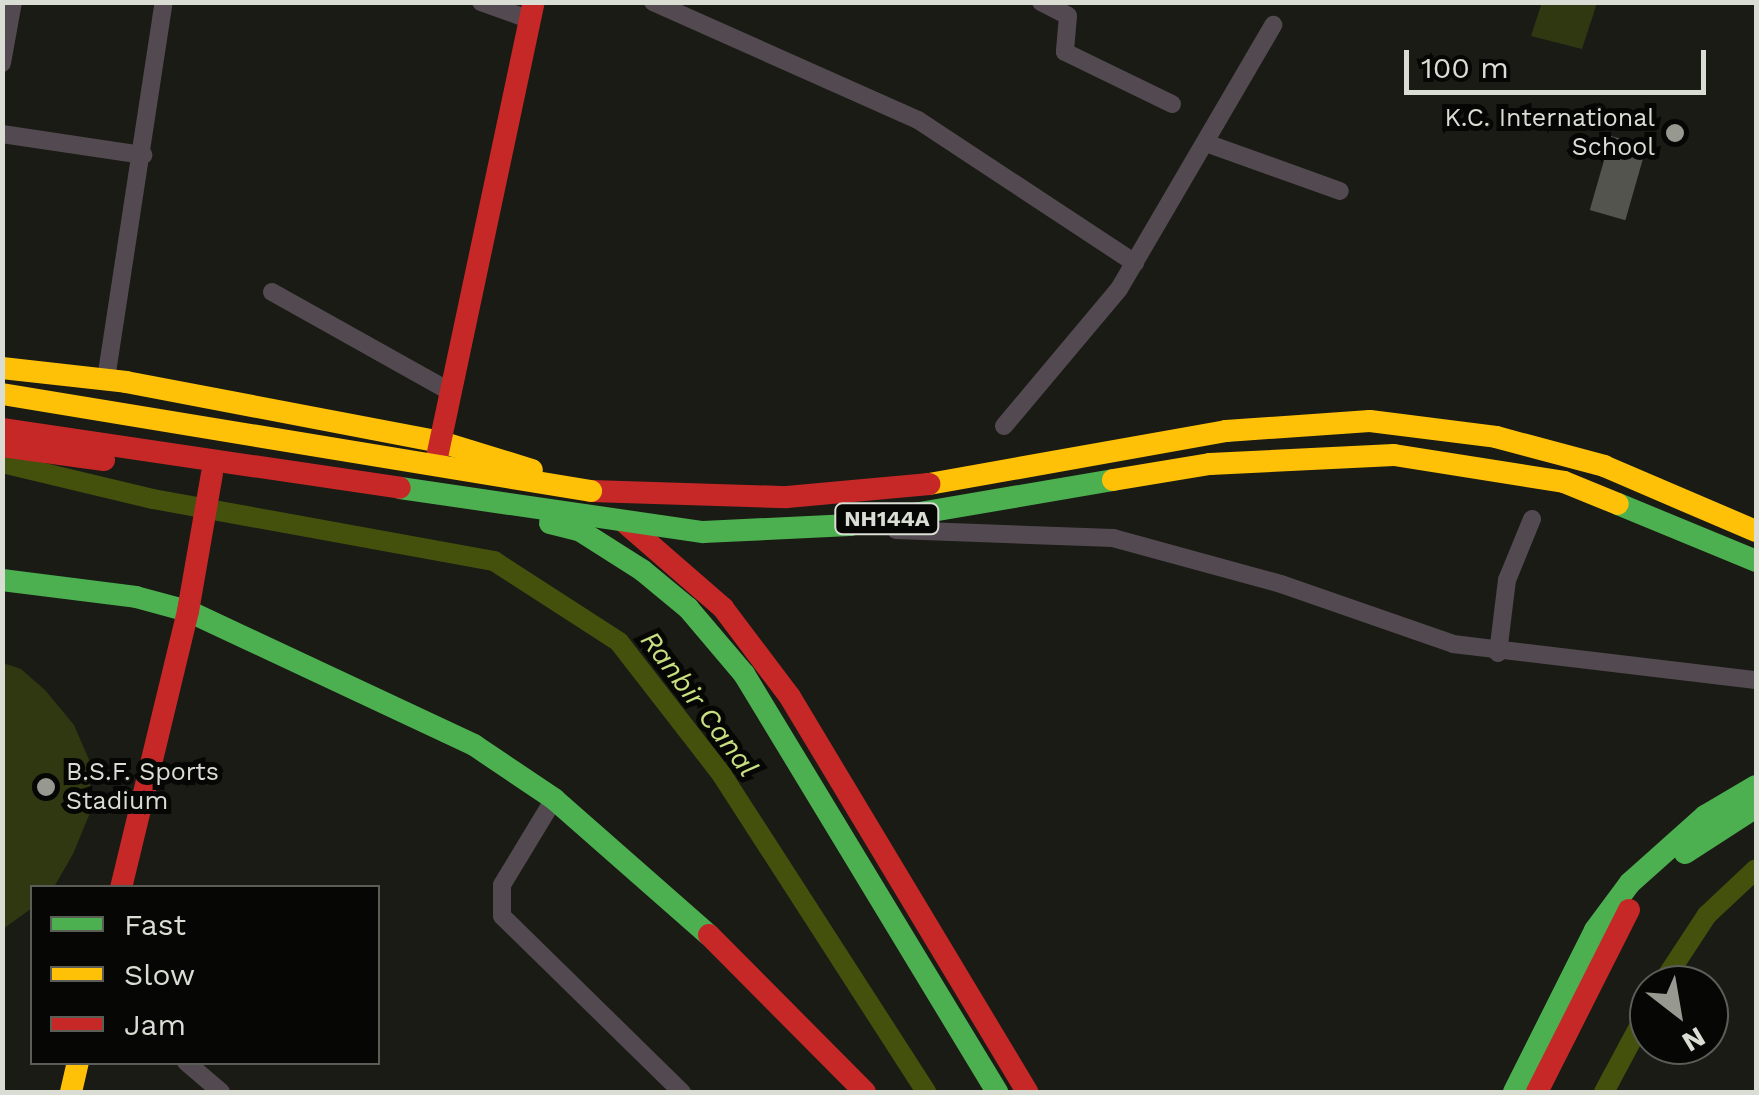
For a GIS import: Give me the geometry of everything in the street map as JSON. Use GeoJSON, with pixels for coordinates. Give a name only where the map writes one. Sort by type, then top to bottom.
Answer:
{"type":"FeatureCollection","features":[{"type":"Feature","properties":{"kind":"main road"},"geometry":{"type":"LineString","coordinates":[[424,505],[442,442],[449,391],[532,11]]}},
{"type":"Feature","properties":{"kind":"main road"},"geometry":{"type":"LineString","coordinates":[[2,368],[106,380],[442,442],[556,480],[636,530],[723,608],[790,697],[1026,1092]]}},
{"type":"Feature","properties":{"kind":"main road","name":"NH144A"},"geometry":{"type":"LineString","coordinates":[[2,394],[591,491],[721,499],[929,484],[1226,431],[1401,424],[1496,437],[1604,466],[1756,531]]}},
{"type":"Feature","properties":{"kind":"main road","name":"NH144A"},"geometry":{"type":"LineString","coordinates":[[2,430],[703,532],[850,525],[1210,464],[1394,455],[1564,482],[1756,561]]}},
{"type":"Feature","properties":{"kind":"main road"},"geometry":{"type":"LineString","coordinates":[[2,446],[211,479],[554,524],[612,548],[688,608],[744,674],[997,1092]]}},
{"type":"Feature","properties":{"kind":"main road"},"geometry":{"type":"LineString","coordinates":[[121,885],[188,611],[211,479]]}},
{"type":"Feature","properties":{"kind":"main road"},"geometry":{"type":"LineString","coordinates":[[2,580],[136,597],[188,611],[474,746],[554,799],[678,904],[865,1092]]}},
{"type":"Feature","properties":{"kind":"main road"},"geometry":{"type":"LineString","coordinates":[[1514,1092],[1596,930],[1630,883],[1705,816],[1756,786]]}},
{"type":"Feature","properties":{"kind":"main road"},"geometry":{"type":"LineString","coordinates":[[1537,1092],[1629,910],[1685,852],[1756,807]]}},
{"type":"Feature","properties":{"kind":"main road"},"geometry":{"type":"LineString","coordinates":[[71,1092],[77,1065]]}},
{"type":"Feature","properties":{"kind":"street"},"geometry":{"type":"LineString","coordinates":[[2,62],[13,2]]}},
{"type":"Feature","properties":{"kind":"street"},"geometry":{"type":"LineString","coordinates":[[106,380],[164,2]]}},
{"type":"Feature","properties":{"kind":"street"},"geometry":{"type":"LineString","coordinates":[[481,2],[532,11]]}},
{"type":"Feature","properties":{"kind":"street"},"geometry":{"type":"LineString","coordinates":[[653,2],[918,120],[1135,263]]}},
{"type":"Feature","properties":{"kind":"street"},"geometry":{"type":"LineString","coordinates":[[1041,2],[1068,16],[1065,52],[1172,104]]}},
{"type":"Feature","properties":{"kind":"street"},"geometry":{"type":"LineString","coordinates":[[1004,426],[1135,263],[1273,25]]}},
{"type":"Feature","properties":{"kind":"street"},"geometry":{"type":"LineString","coordinates":[[2,134],[142,155]]}},
{"type":"Feature","properties":{"kind":"street"},"geometry":{"type":"LineString","coordinates":[[1206,143],[1340,190]]}},
{"type":"Feature","properties":{"kind":"street"},"geometry":{"type":"LineString","coordinates":[[272,292],[449,391]]}},
{"type":"Feature","properties":{"kind":"street"},"geometry":{"type":"LineString","coordinates":[[1498,653],[1507,580],[1532,519]]}},
{"type":"Feature","properties":{"kind":"street"},"geometry":{"type":"LineString","coordinates":[[554,524],[636,530],[1088,534],[1262,578],[1415,634],[1498,653],[1756,680]]}},
{"type":"Feature","properties":{"kind":"street"},"geometry":{"type":"LineString","coordinates":[[554,799],[502,885],[502,916],[682,1092]]}},
{"type":"Feature","properties":{"kind":"street"},"geometry":{"type":"LineString","coordinates":[[190,1065],[222,1092]]}},
{"type":"Feature","properties":{"kind":"green space"},"geometry":{"type":"Polygon","coordinates":[[[1542,2],[1597,3],[1582,49],[1531,36],[1542,2]]]}},
{"type":"Feature","properties":{"kind":"green space","name":"B.S.F. Sports Stadium"},"geometry":{"type":"Polygon","coordinates":[[[3,663],[21,669],[74,725],[90,762],[90,813],[55,885],[30,885],[30,909],[3,929],[3,663]]]}},
{"type":"Feature","properties":{"kind":"building"},"geometry":{"type":"Polygon","coordinates":[[[1611,136],[1647,146],[1625,220],[1590,210],[1611,136]]]}},
{"type":"Feature","properties":{"kind":"waterway","name":"Ranbir Canal"},"geometry":{"type":"LineString","coordinates":[[2,463],[153,499],[494,561],[619,642],[722,775],[926,1092]]}},
{"type":"Feature","properties":{"kind":"waterway","name":"Ranbir Canal"},"geometry":{"type":"LineString","coordinates":[[1674,965],[1707,915],[1756,869]]}},
{"type":"Feature","properties":{"kind":"waterway","name":"Ranbir Canal"},"geometry":{"type":"LineString","coordinates":[[1604,1092],[1629,1045]]}},
{"type":"Feature","properties":{"kind":"traffic: fast"},"geometry":{"type":"LineString","coordinates":[[400,488],[703,532],[850,525],[1113,480]]}},
{"type":"Feature","properties":{"kind":"traffic: fast"},"geometry":{"type":"LineString","coordinates":[[1618,504],[1756,561]]}},
{"type":"Feature","properties":{"kind":"traffic: fast"},"geometry":{"type":"LineString","coordinates":[[550,523],[579,530],[642,570],[688,608],[744,674],[997,1092]]}},
{"type":"Feature","properties":{"kind":"traffic: fast"},"geometry":{"type":"LineString","coordinates":[[2,580],[136,597],[188,611],[474,745],[554,799],[709,935]]}},
{"type":"Feature","properties":{"kind":"traffic: fast"},"geometry":{"type":"LineString","coordinates":[[1514,1092],[1595,930],[1630,883],[1705,816],[1756,786]]}},
{"type":"Feature","properties":{"kind":"traffic: fast"},"geometry":{"type":"LineString","coordinates":[[1685,853],[1756,807]]}},
{"type":"Feature","properties":{"kind":"traffic: slow"},"geometry":{"type":"LineString","coordinates":[[2,368],[126,382],[441,442],[532,470]]}},
{"type":"Feature","properties":{"kind":"traffic: slow"},"geometry":{"type":"LineString","coordinates":[[2,394],[591,491]]}},
{"type":"Feature","properties":{"kind":"traffic: slow"},"geometry":{"type":"LineString","coordinates":[[929,484],[1226,431],[1370,421],[1496,437],[1604,466],[1756,531]]}},
{"type":"Feature","properties":{"kind":"traffic: slow"},"geometry":{"type":"LineString","coordinates":[[1113,480],[1210,464],[1394,455],[1564,482],[1618,504]]}},
{"type":"Feature","properties":{"kind":"traffic: slow"},"geometry":{"type":"LineString","coordinates":[[71,1092],[77,1065]]}},
{"type":"Feature","properties":{"kind":"traffic: jam"},"geometry":{"type":"LineString","coordinates":[[437,457],[534,2]]}},
{"type":"Feature","properties":{"kind":"traffic: jam"},"geometry":{"type":"LineString","coordinates":[[2,429],[400,488]]}},
{"type":"Feature","properties":{"kind":"traffic: jam"},"geometry":{"type":"LineString","coordinates":[[2,446],[104,460]]}},
{"type":"Feature","properties":{"kind":"traffic: jam"},"geometry":{"type":"LineString","coordinates":[[122,885],[188,611],[212,474]]}},
{"type":"Feature","properties":{"kind":"traffic: jam"},"geometry":{"type":"LineString","coordinates":[[591,491],[787,497],[929,484]]}},
{"type":"Feature","properties":{"kind":"traffic: jam"},"geometry":{"type":"LineString","coordinates":[[623,521],[723,608],[790,697],[1027,1092]]}},
{"type":"Feature","properties":{"kind":"traffic: jam"},"geometry":{"type":"LineString","coordinates":[[1537,1092],[1629,910]]}},
{"type":"Feature","properties":{"kind":"traffic: jam"},"geometry":{"type":"LineString","coordinates":[[709,935],[865,1092]]}},
{"type":"Feature","properties":{"kind":"place","name":"K.C. International School"},"geometry":{"type":"Point","coordinates":[1675,133]}},
{"type":"Feature","properties":{"kind":"place","name":"B.S.F. Sports Stadium"},"geometry":{"type":"Point","coordinates":[46,787]}}]}
